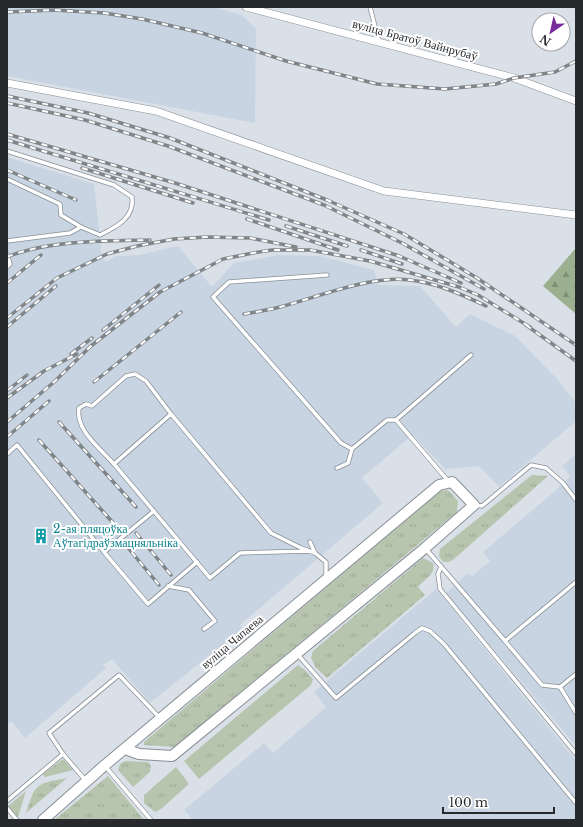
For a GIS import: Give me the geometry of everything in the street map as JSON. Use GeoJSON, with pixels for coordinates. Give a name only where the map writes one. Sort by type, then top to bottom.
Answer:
{"type":"FeatureCollection","features":[{"type":"Feature","properties":{"kind":"street","name":"вуліца Братоў Вайнрубаў"},"geometry":{"type":"LineString","coordinates":[[246,7],[514,78],[576,101]]}},
{"type":"Feature","properties":{"kind":"street"},"geometry":{"type":"LineString","coordinates":[[7,83],[156,111],[384,191],[576,215]]}},
{"type":"Feature","properties":{"kind":"street"},"geometry":{"type":"LineString","coordinates":[[125,749],[139,754],[172,756],[296,652],[425,548],[474,505],[452,482],[449,482]]}},
{"type":"Feature","properties":{"kind":"street","name":"вуліца Чапаева"},"geometry":{"type":"LineString","coordinates":[[43,820],[86,781],[439,484],[449,482]]}},
{"type":"Feature","properties":{"kind":"lane"},"geometry":{"type":"LineString","coordinates":[[370,7],[379,42]]}},
{"type":"Feature","properties":{"kind":"lane"},"geometry":{"type":"LineString","coordinates":[[7,151],[114,185],[132,197],[132,203],[127,218],[114,228],[100,235],[81,227],[62,215],[60,204],[7,179]]}},
{"type":"Feature","properties":{"kind":"lane"},"geometry":{"type":"LineString","coordinates":[[7,241],[70,233],[81,227]]}},
{"type":"Feature","properties":{"kind":"lane"},"geometry":{"type":"LineString","coordinates":[[7,254],[10,264],[7,267]]}},
{"type":"Feature","properties":{"kind":"lane"},"geometry":{"type":"LineString","coordinates":[[327,275],[229,282],[213,298],[341,443],[352,449]]}},
{"type":"Feature","properties":{"kind":"lane"},"geometry":{"type":"LineString","coordinates":[[338,468],[348,463],[352,449],[387,420],[396,420],[471,355]]}},
{"type":"Feature","properties":{"kind":"lane"},"geometry":{"type":"LineString","coordinates":[[310,551],[240,553],[210,578],[81,425],[78,416],[79,408],[86,404],[92,406],[126,376],[135,374],[146,381],[171,414],[271,533],[315,553],[326,562],[326,579]]}},
{"type":"Feature","properties":{"kind":"lane"},"geometry":{"type":"LineString","coordinates":[[114,464],[171,414]]}},
{"type":"Feature","properties":{"kind":"lane"},"geometry":{"type":"LineString","coordinates":[[396,420],[449,482]]}},
{"type":"Feature","properties":{"kind":"lane"},"geometry":{"type":"LineString","coordinates":[[7,454],[17,445],[148,604],[197,562]]}},
{"type":"Feature","properties":{"kind":"lane"},"geometry":{"type":"LineString","coordinates":[[474,505],[482,506],[531,466],[546,468],[563,483],[576,500]]}},
{"type":"Feature","properties":{"kind":"lane"},"geometry":{"type":"LineString","coordinates":[[104,552],[154,511]]}},
{"type":"Feature","properties":{"kind":"lane"},"geometry":{"type":"LineString","coordinates":[[310,542],[315,553]]}},
{"type":"Feature","properties":{"kind":"lane"},"geometry":{"type":"LineString","coordinates":[[425,548],[542,685],[560,687],[576,674]]}},
{"type":"Feature","properties":{"kind":"lane"},"geometry":{"type":"LineString","coordinates":[[441,567],[438,574],[440,589],[576,754]]}},
{"type":"Feature","properties":{"kind":"lane"},"geometry":{"type":"LineString","coordinates":[[505,641],[576,582]]}},
{"type":"Feature","properties":{"kind":"lane"},"geometry":{"type":"LineString","coordinates":[[168,586],[189,590],[215,621],[204,629]]}},
{"type":"Feature","properties":{"kind":"lane"},"geometry":{"type":"LineString","coordinates":[[296,652],[336,698],[422,628],[430,631],[444,644],[576,803]]}},
{"type":"Feature","properties":{"kind":"lane"},"geometry":{"type":"LineString","coordinates":[[86,781],[63,754],[49,734],[119,675],[160,719]]}},
{"type":"Feature","properties":{"kind":"lane"},"geometry":{"type":"LineString","coordinates":[[560,687],[576,712]]}},
{"type":"Feature","properties":{"kind":"lane"},"geometry":{"type":"LineString","coordinates":[[7,801],[63,754]]}},
{"type":"Feature","properties":{"kind":"lane"},"geometry":{"type":"LineString","coordinates":[[105,765],[151,820]]}},
{"type":"Feature","properties":{"kind":"lane"},"geometry":{"type":"LineString","coordinates":[[7,808],[16,820]]}},
{"type":"Feature","properties":{"kind":"shaded area"},"geometry":{"type":"Polygon","coordinates":[[[7,7],[213,7],[242,15],[256,29],[255,123],[7,76],[7,7]]]}},
{"type":"Feature","properties":{"kind":"shaded area"},"geometry":{"type":"Polygon","coordinates":[[[7,157],[94,184],[102,257],[106,262],[116,256],[139,255],[178,246],[212,287],[234,263],[279,255],[319,256],[374,270],[378,285],[420,286],[456,327],[470,314],[515,336],[559,381],[576,403],[576,421],[499,487],[479,466],[445,469],[414,436],[410,437],[362,478],[383,503],[240,625],[242,629],[150,703],[112,659],[103,665],[106,668],[25,738],[11,721],[7,724],[7,157]]]}},
{"type":"Feature","properties":{"kind":"shaded area"},"geometry":{"type":"Polygon","coordinates":[[[576,454],[576,746],[446,593],[468,573],[472,576],[490,561],[483,552],[554,492],[570,476],[562,466],[576,454]]]}},
{"type":"Feature","properties":{"kind":"shaded area"},"geometry":{"type":"Polygon","coordinates":[[[436,589],[576,761],[576,820],[193,820],[184,810],[264,743],[273,753],[326,707],[314,692],[436,589]]]}},
{"type":"Feature","properties":{"kind":"green space"},"geometry":{"type":"Polygon","coordinates":[[[576,248],[576,314],[543,286],[576,248]]]}},
{"type":"Feature","properties":{"kind":"green space"},"geometry":{"type":"Polygon","coordinates":[[[532,475],[548,476],[453,560],[443,562],[439,556],[440,549],[532,475]]]}},
{"type":"Feature","properties":{"kind":"green space"},"geometry":{"type":"Polygon","coordinates":[[[447,490],[458,501],[457,512],[175,747],[144,745],[144,742],[440,491],[447,490]]]}},
{"type":"Feature","properties":{"kind":"green space"},"geometry":{"type":"Polygon","coordinates":[[[423,558],[433,563],[434,567],[429,576],[418,587],[425,595],[327,678],[316,668],[311,658],[313,651],[423,558]]]}},
{"type":"Feature","properties":{"kind":"green space"},"geometry":{"type":"Polygon","coordinates":[[[298,665],[313,679],[311,685],[199,779],[184,761],[298,665]]]}},
{"type":"Feature","properties":{"kind":"green space"},"geometry":{"type":"Polygon","coordinates":[[[63,759],[73,770],[45,777],[43,774],[63,759]]]}},
{"type":"Feature","properties":{"kind":"green space"},"geometry":{"type":"Polygon","coordinates":[[[125,761],[148,762],[151,766],[150,772],[133,787],[118,770],[120,764],[125,761]]]}},
{"type":"Feature","properties":{"kind":"green space"},"geometry":{"type":"Polygon","coordinates":[[[176,767],[189,784],[161,809],[155,812],[144,803],[144,795],[176,767]]]}},
{"type":"Feature","properties":{"kind":"green space"},"geometry":{"type":"Polygon","coordinates":[[[108,776],[144,820],[54,820],[108,776]]]}},
{"type":"Feature","properties":{"kind":"green space"},"geometry":{"type":"Polygon","coordinates":[[[67,778],[26,813],[32,795],[39,786],[67,778]]]}},
{"type":"Feature","properties":{"kind":"green space"},"geometry":{"type":"Polygon","coordinates":[[[26,791],[18,817],[8,806],[26,791]]]}},
{"type":"Feature","properties":{"kind":"railway"},"geometry":{"type":"LineString","coordinates":[[7,12],[54,10],[104,13],[142,19],[202,33],[286,61],[377,84],[445,89],[496,84],[514,78],[555,72],[576,61]]}},
{"type":"Feature","properties":{"kind":"railway"},"geometry":{"type":"LineString","coordinates":[[7,96],[88,113],[170,138],[327,200],[404,234],[477,278],[576,345]]}},
{"type":"Feature","properties":{"kind":"railway"},"geometry":{"type":"LineString","coordinates":[[7,103],[85,120],[168,146],[324,205],[402,243],[484,289]]}},
{"type":"Feature","properties":{"kind":"railway"},"geometry":{"type":"LineString","coordinates":[[7,134],[175,183],[399,256],[461,283]]}},
{"type":"Feature","properties":{"kind":"railway"},"geometry":{"type":"LineString","coordinates":[[7,140],[269,220]]}},
{"type":"Feature","properties":{"kind":"railway"},"geometry":{"type":"LineString","coordinates":[[82,168],[193,203]]}},
{"type":"Feature","properties":{"kind":"railway"},"geometry":{"type":"LineString","coordinates":[[7,170],[76,200]]}},
{"type":"Feature","properties":{"kind":"railway"},"geometry":{"type":"LineString","coordinates":[[247,219],[338,250]]}},
{"type":"Feature","properties":{"kind":"railway"},"geometry":{"type":"LineString","coordinates":[[286,226],[347,246]]}},
{"type":"Feature","properties":{"kind":"railway"},"geometry":{"type":"LineString","coordinates":[[7,318],[57,278],[107,254],[137,246],[174,239],[207,237],[250,238],[296,247]]}},
{"type":"Feature","properties":{"kind":"railway"},"geometry":{"type":"LineString","coordinates":[[7,257],[23,251],[59,244],[96,241],[150,240]]}},
{"type":"Feature","properties":{"kind":"railway"},"geometry":{"type":"LineString","coordinates":[[7,422],[54,382],[91,346],[160,292],[223,259],[253,253],[272,250],[310,250],[370,261],[459,287],[478,295],[530,327]]}},
{"type":"Feature","properties":{"kind":"railway"},"geometry":{"type":"LineString","coordinates":[[361,250],[402,264]]}},
{"type":"Feature","properties":{"kind":"railway"},"geometry":{"type":"LineString","coordinates":[[7,283],[41,255]]}},
{"type":"Feature","properties":{"kind":"railway"},"geometry":{"type":"LineString","coordinates":[[244,314],[280,307],[348,287],[383,280],[400,279],[435,285],[486,306]]}},
{"type":"Feature","properties":{"kind":"railway"},"geometry":{"type":"LineString","coordinates":[[103,330],[159,285]]}},
{"type":"Feature","properties":{"kind":"railway"},"geometry":{"type":"LineString","coordinates":[[7,327],[56,286]]}},
{"type":"Feature","properties":{"kind":"railway"},"geometry":{"type":"LineString","coordinates":[[94,382],[181,312]]}},
{"type":"Feature","properties":{"kind":"railway"},"geometry":{"type":"LineString","coordinates":[[526,325],[576,361]]}},
{"type":"Feature","properties":{"kind":"railway"},"geometry":{"type":"LineString","coordinates":[[71,354],[92,338]]}},
{"type":"Feature","properties":{"kind":"railway"},"geometry":{"type":"LineString","coordinates":[[7,398],[44,371],[77,354]]}},
{"type":"Feature","properties":{"kind":"railway"},"geometry":{"type":"LineString","coordinates":[[8,390],[27,375]]}},
{"type":"Feature","properties":{"kind":"railway"},"geometry":{"type":"LineString","coordinates":[[7,437],[49,401]]}},
{"type":"Feature","properties":{"kind":"railway"},"geometry":{"type":"LineString","coordinates":[[59,422],[136,507]]}},
{"type":"Feature","properties":{"kind":"railway"},"geometry":{"type":"LineString","coordinates":[[39,440],[115,525]]}},
{"type":"Feature","properties":{"kind":"railway"},"geometry":{"type":"LineString","coordinates":[[136,533],[171,575]]}},
{"type":"Feature","properties":{"kind":"railway"},"geometry":{"type":"LineString","coordinates":[[124,543],[159,585]]}},
{"type":"Feature","properties":{"kind":"place","name":"2-ая пляцоўка Аўтагідраўзмацняльніка"},"geometry":{"type":"Point","coordinates":[41,536]}}]}
